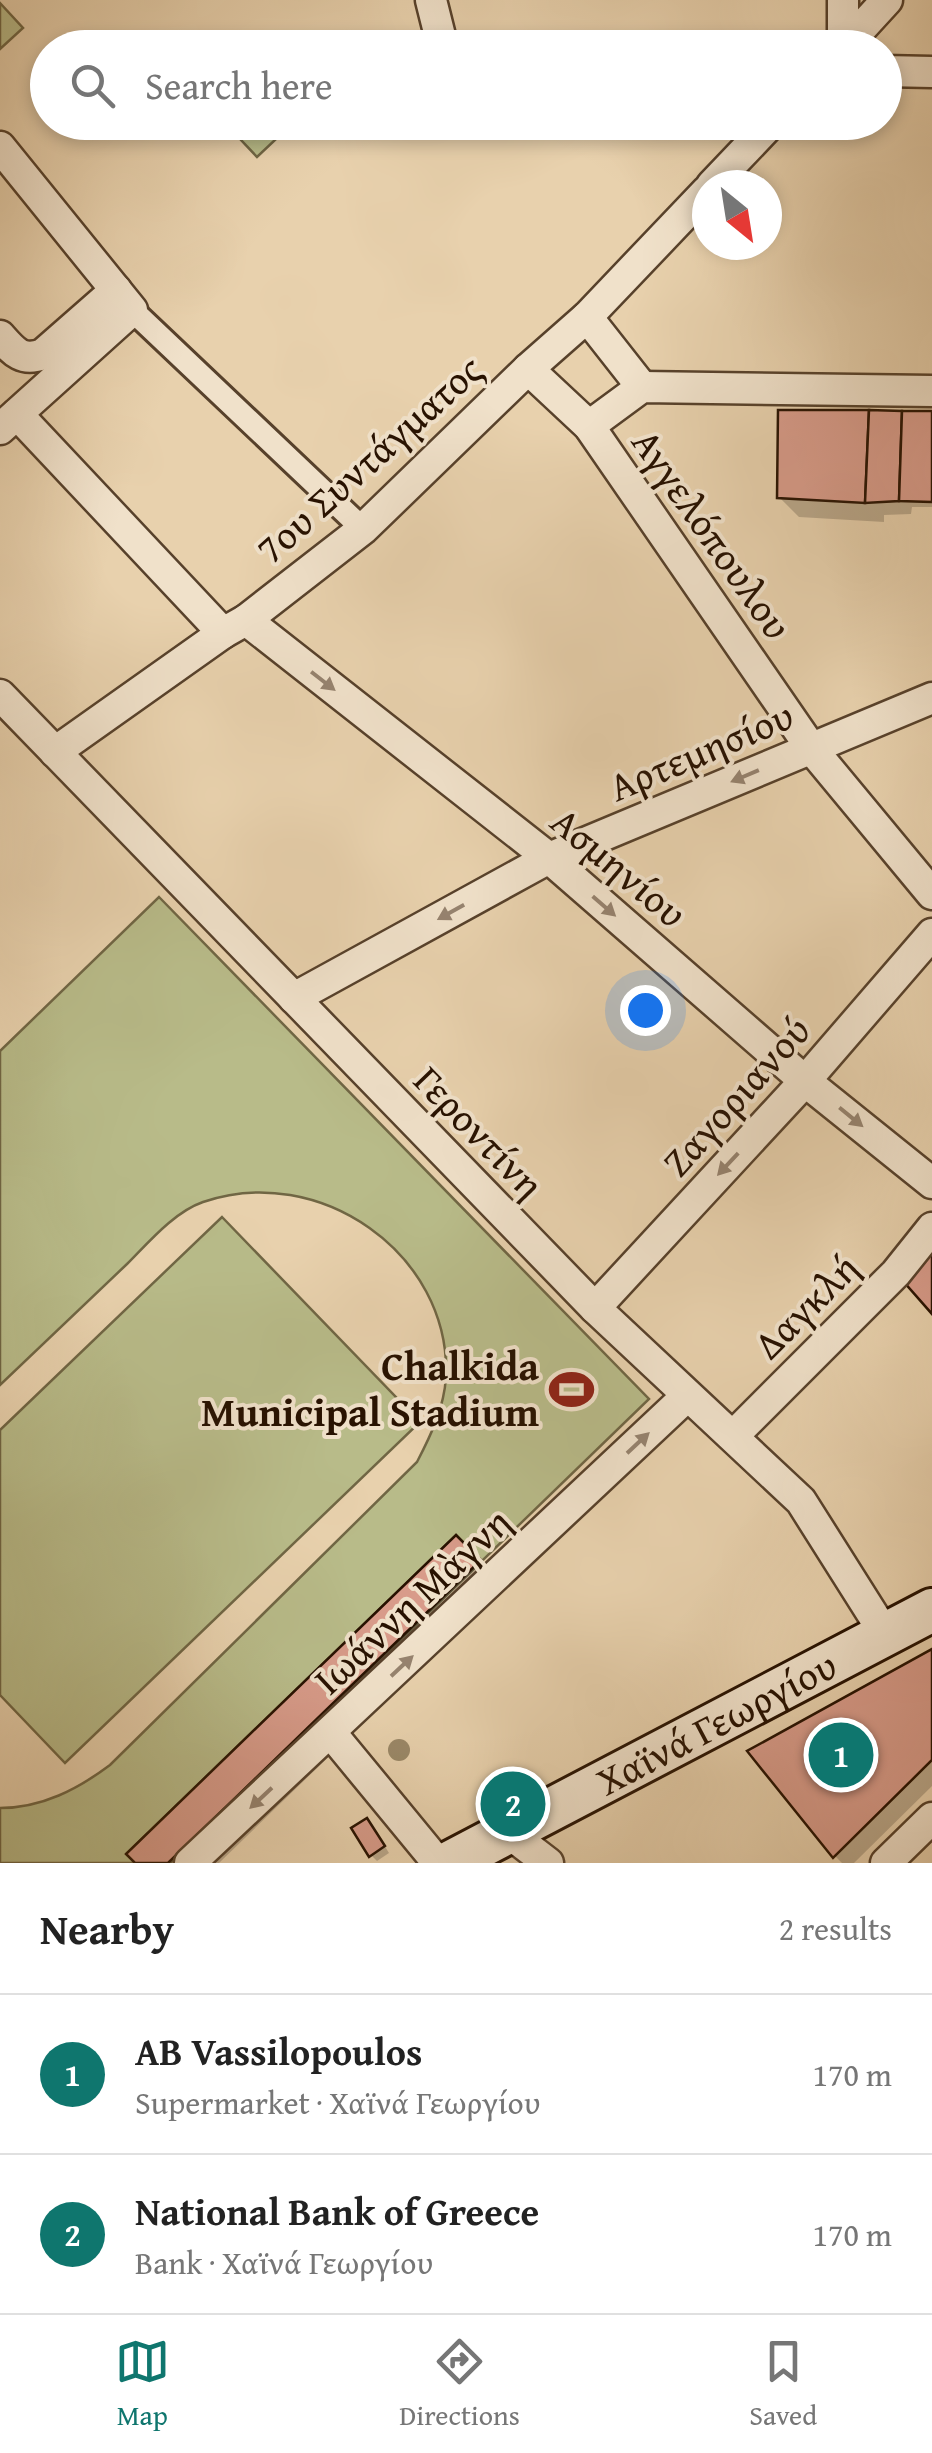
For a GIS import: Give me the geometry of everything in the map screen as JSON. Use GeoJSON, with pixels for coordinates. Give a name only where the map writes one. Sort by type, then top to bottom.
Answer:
{"type":"FeatureCollection","features":[{"type":"Feature","properties":{"kind":"main road","name":"Χαϊνά Γεωργίου"},"geometry":{"type":"LineString","coordinates":[[449,1863],[932,1610]]}},
{"type":"Feature","properties":{"kind":"street"},"geometry":{"type":"LineString","coordinates":[[431,0],[438,30]]}},
{"type":"Feature","properties":{"kind":"street"},"geometry":{"type":"LineString","coordinates":[[843,0],[843,30]]}},
{"type":"Feature","properties":{"kind":"street"},"geometry":{"type":"LineString","coordinates":[[859,30],[886,0]]}},
{"type":"Feature","properties":{"kind":"street"},"geometry":{"type":"LineString","coordinates":[[902,72],[932,72]]}},
{"type":"Feature","properties":{"kind":"street"},"geometry":{"type":"LineString","coordinates":[[726,170],[755,140]]}},
{"type":"Feature","properties":{"kind":"street"},"geometry":{"type":"LineString","coordinates":[[0,147],[124,300],[363,528]]}},
{"type":"Feature","properties":{"kind":"street","name":"7ου Συντάγματος"},"geometry":{"type":"LineString","coordinates":[[55,752],[235,627],[363,528],[528,368],[588,316],[692,207]]}},
{"type":"Feature","properties":{"kind":"street"},"geometry":{"type":"LineString","coordinates":[[0,336],[17,354],[30,359],[44,354],[124,300]]}},
{"type":"Feature","properties":{"kind":"street"},"geometry":{"type":"LineString","coordinates":[[9,421],[124,300]]}},
{"type":"Feature","properties":{"kind":"street"},"geometry":{"type":"LineString","coordinates":[[588,316],[642,386]]}},
{"type":"Feature","properties":{"kind":"street","name":"Αγγελόπουλου"},"geometry":{"type":"LineString","coordinates":[[528,368],[589,426],[811,748],[932,894]]}},
{"type":"Feature","properties":{"kind":"street"},"geometry":{"type":"LineString","coordinates":[[589,426],[642,386],[932,391]]}},
{"type":"Feature","properties":{"kind":"street","name":"Ασμηνίου"},"geometry":{"type":"LineString","coordinates":[[9,421],[235,627],[549,858],[805,1080],[932,1183]]}},
{"type":"Feature","properties":{"kind":"street","name":"Γεροντίνη"},"geometry":{"type":"LineString","coordinates":[[0,695],[595,1308],[801,1501],[885,1634]]}},
{"type":"Feature","properties":{"kind":"street","name":"Αρτεμησίου"},"geometry":{"type":"LineString","coordinates":[[294,998],[549,858],[932,698]]}},
{"type":"Feature","properties":{"kind":"street","name":"Ζαγοριανού"},"geometry":{"type":"LineString","coordinates":[[595,1308],[805,1080],[932,934]]}},
{"type":"Feature","properties":{"kind":"street","name":"Δαγκλή"},"geometry":{"type":"LineString","coordinates":[[733,1436],[896,1272],[932,1228]]}},
{"type":"Feature","properties":{"kind":"street","name":"Ιωάννη Μὰγνη"},"geometry":{"type":"LineString","coordinates":[[190,1863],[687,1396]]}},
{"type":"Feature","properties":{"kind":"street"},"geometry":{"type":"LineString","coordinates":[[331,1734],[438,1863]]}},
{"type":"Feature","properties":{"kind":"street"},"geometry":{"type":"LineString","coordinates":[[886,1863],[932,1818]]}},
{"type":"Feature","properties":{"kind":"street"},"geometry":{"type":"LineString","coordinates":[[509,1833],[548,1863]]}},
{"type":"Feature","properties":{"kind":"green space"},"geometry":{"type":"Polygon","coordinates":[[[0,3],[23,28],[0,49],[0,3]]]}},
{"type":"Feature","properties":{"kind":"green space"},"geometry":{"type":"Polygon","coordinates":[[[241,140],[275,140],[257,157],[241,140]]]}},
{"type":"Feature","properties":{"kind":"green space"},"geometry":{"type":"Polygon","coordinates":[[[159,897],[649,1399],[170,1863],[480,1561],[456,1535],[127,1853],[135,1863],[0,1863],[0,1808],[30,1805],[59,1796],[110,1765],[417,1462],[436,1421],[445,1388],[442,1332],[426,1292],[402,1257],[370,1228],[332,1207],[290,1195],[247,1193],[203,1202],[172,1220],[0,1385],[0,1051],[159,897]]]}},
{"type":"Feature","properties":{"kind":"green space"},"geometry":{"type":"Polygon","coordinates":[[[222,1217],[420,1422],[65,1763],[0,1695],[0,1430],[222,1217]]]}},
{"type":"Feature","properties":{"kind":"building"},"geometry":{"type":"Polygon","coordinates":[[[778,410],[869,410],[865,503],[777,498],[778,410]]]}},
{"type":"Feature","properties":{"kind":"building"},"geometry":{"type":"Polygon","coordinates":[[[869,410],[902,411],[899,501],[865,503],[869,410]]]}},
{"type":"Feature","properties":{"kind":"building"},"geometry":{"type":"Polygon","coordinates":[[[902,411],[932,411],[932,502],[899,501],[902,411]]]}},
{"type":"Feature","properties":{"kind":"building"},"geometry":{"type":"Polygon","coordinates":[[[932,1228],[932,1314],[896,1273],[932,1228]]]}},
{"type":"Feature","properties":{"kind":"building"},"geometry":{"type":"Polygon","coordinates":[[[456,1535],[481,1560],[168,1863],[135,1863],[126,1854],[456,1535]]]}},
{"type":"Feature","properties":{"kind":"building"},"geometry":{"type":"Polygon","coordinates":[[[932,1649],[932,1760],[833,1858],[747,1751],[932,1649]]]}},
{"type":"Feature","properties":{"kind":"building"},"geometry":{"type":"Polygon","coordinates":[[[367,1818],[385,1846],[369,1857],[351,1828],[367,1818]]]}},
{"type":"Feature","properties":{"kind":"place","name":"Chalkida Municipal Stadium"},"geometry":{"type":"Point","coordinates":[572,1389]}},
{"type":"Feature","properties":{"kind":"place","name":"AB Vassilopoulos"},"geometry":{"type":"Point","coordinates":[841,1755]}},
{"type":"Feature","properties":{"kind":"place","name":"National Bank of Greece"},"geometry":{"type":"Point","coordinates":[513,1804]}}]}
